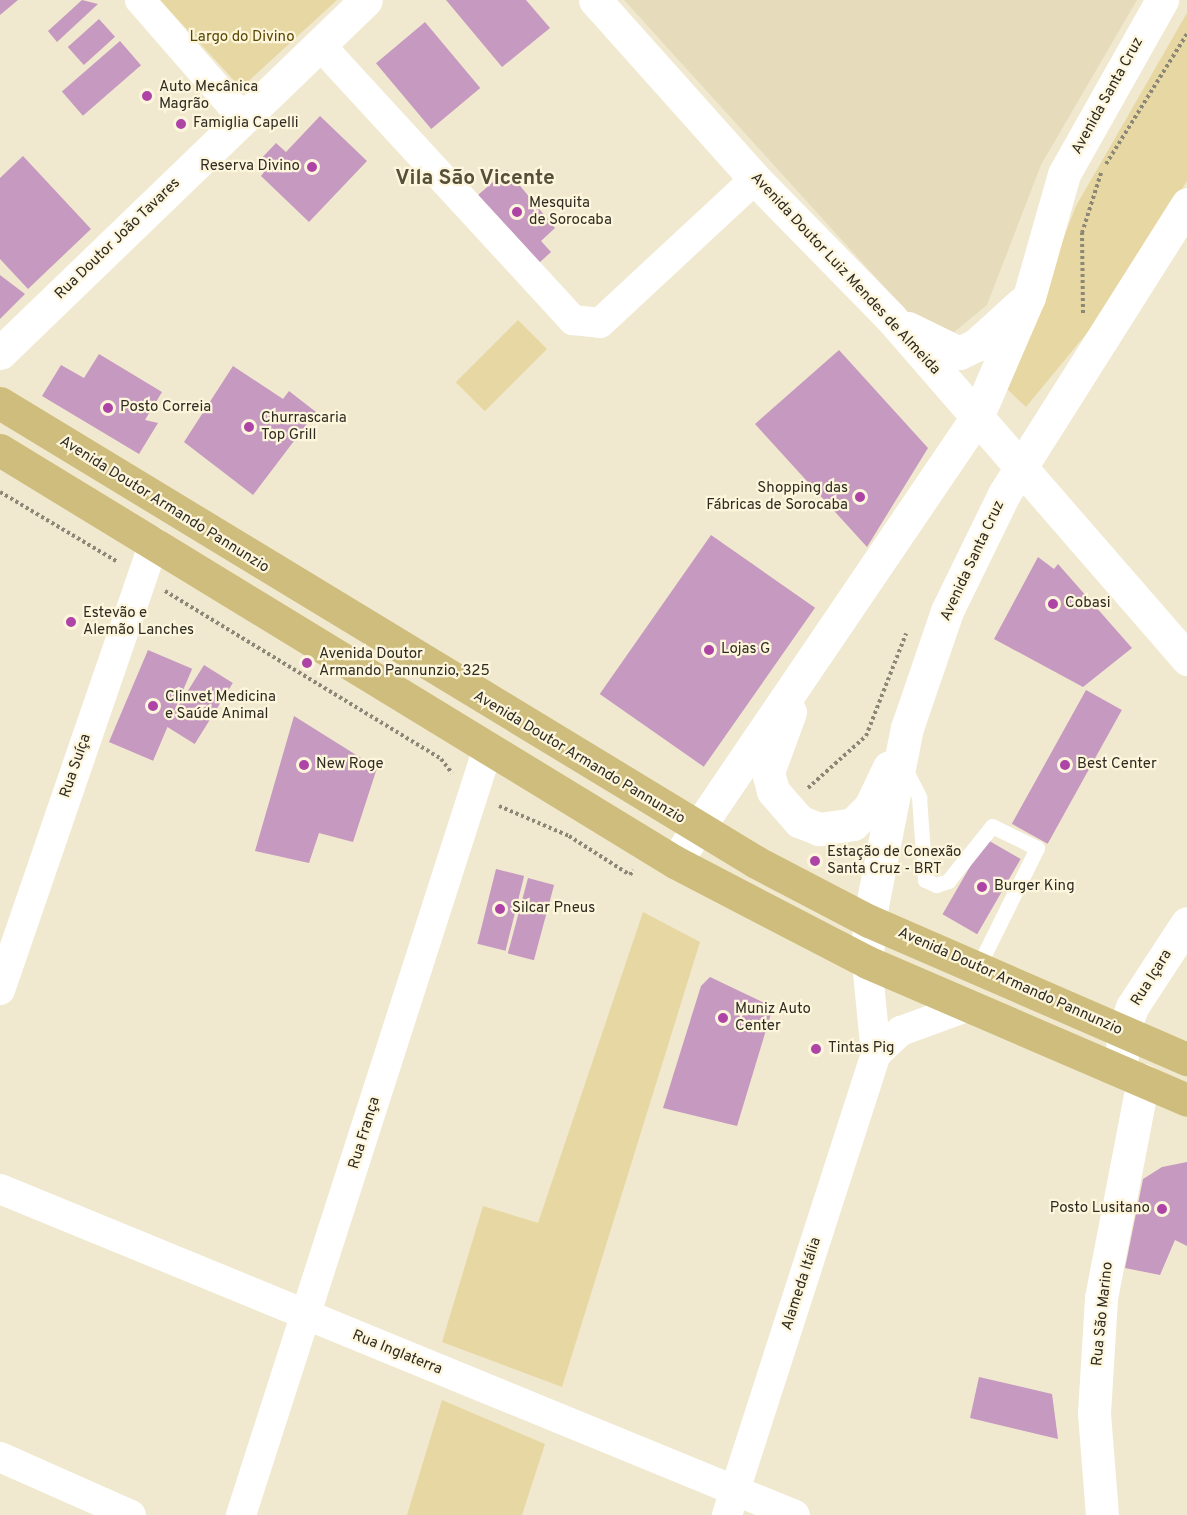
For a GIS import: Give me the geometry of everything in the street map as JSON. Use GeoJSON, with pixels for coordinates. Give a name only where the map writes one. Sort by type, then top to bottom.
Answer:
{"type":"FeatureCollection","features":[{"type":"Feature","properties":{"kind":"main road","name":"Rua Doutor João Tavares"},"geometry":{"type":"LineString","coordinates":[[0,353],[366,0]]}},
{"type":"Feature","properties":{"kind":"main road","name":"Avenida Doutor Luiz Mendes de Almeida"},"geometry":{"type":"LineString","coordinates":[[595,0],[755,179],[891,318],[1019,469],[1187,659]]}},
{"type":"Feature","properties":{"kind":"main road","name":"Avenida Santa Cruz"},"geometry":{"type":"LineString","coordinates":[[661,854],[696,827],[930,490],[977,417],[1029,297],[1064,174],[1162,0]]}},
{"type":"Feature","properties":{"kind":"main road","name":"Avenida Santa Cruz"},"geometry":{"type":"LineString","coordinates":[[867,962],[869,921],[903,766],[907,728],[947,611],[1019,469],[1187,204]]}},
{"type":"Feature","properties":{"kind":"main road"},"geometry":{"type":"LineString","coordinates":[[891,318],[959,352],[975,345],[1029,297]]}},
{"type":"Feature","properties":{"kind":"main road","name":"Avenida Doutor Armando Pannunzio"},"geometry":{"type":"LineString","coordinates":[[0,403],[696,827],[869,921],[1187,1059]]}},
{"type":"Feature","properties":{"kind":"main road"},"geometry":{"type":"LineString","coordinates":[[0,450],[154,542],[487,751],[661,854],[867,962],[1187,1100]]}},
{"type":"Feature","properties":{"kind":"main road"},"geometry":{"type":"LineString","coordinates":[[907,728],[870,807],[853,824],[819,829],[799,821],[773,791],[768,772],[784,722],[919,522],[930,490]]}},
{"type":"Feature","properties":{"kind":"main road","name":"Rua Içara"},"geometry":{"type":"LineString","coordinates":[[1132,1076],[1123,1032],[1132,1007],[1187,923]]}},
{"type":"Feature","properties":{"kind":"main road","name":"Rua São Marino"},"geometry":{"type":"LineString","coordinates":[[1102,1515],[1094,1413],[1101,1298],[1132,1076]]}},
{"type":"Feature","properties":{"kind":"street"},"geometry":{"type":"LineString","coordinates":[[140,0],[243,118]]}},
{"type":"Feature","properties":{"kind":"street"},"geometry":{"type":"LineString","coordinates":[[320,45],[566,316],[582,323],[600,322],[755,179]]}},
{"type":"Feature","properties":{"kind":"street","name":"Rua Suíça"},"geometry":{"type":"LineString","coordinates":[[0,990],[154,542]]}},
{"type":"Feature","properties":{"kind":"street","name":"Rua França"},"geometry":{"type":"LineString","coordinates":[[241,1515],[308,1316],[473,789],[487,751]]}},
{"type":"Feature","properties":{"kind":"street","name":"Alameda Itália"},"geometry":{"type":"LineString","coordinates":[[731,1503],[876,1054],[867,962]]}},
{"type":"Feature","properties":{"kind":"street","name":"Alameda Itália"},"geometry":{"type":"LineString","coordinates":[[876,1054],[901,1031],[969,1006]]}},
{"type":"Feature","properties":{"kind":"street","name":"Rua Inglaterra"},"geometry":{"type":"LineString","coordinates":[[0,1189],[308,1316],[731,1503],[795,1515]]}},
{"type":"Feature","properties":{"kind":"street"},"geometry":{"type":"LineString","coordinates":[[0,1457],[131,1515]]}},
{"type":"Feature","properties":{"kind":"lane"},"geometry":{"type":"LineString","coordinates":[[903,766],[919,797],[925,880],[936,885],[948,881],[992,826],[1037,848],[977,969]]}},
{"type":"Feature","properties":{"kind":"path"},"geometry":{"type":"LineString","coordinates":[[0,492],[441,759],[473,789],[501,808],[569,836],[630,874],[661,854]]}},
{"type":"Feature","properties":{"kind":"shaded area"},"geometry":{"type":"Polygon","coordinates":[[[624,0],[1137,0],[1041,165],[987,305],[953,333],[918,324],[624,0]]]}},
{"type":"Feature","properties":{"kind":"green space","name":"Largo do Divino"},"geometry":{"type":"Polygon","coordinates":[[[160,0],[337,0],[241,88],[160,0]]]}},
{"type":"Feature","properties":{"kind":"green space"},"geometry":{"type":"Polygon","coordinates":[[[1187,13],[1187,181],[1101,316],[1026,407],[1005,387],[1076,206],[1187,13]]]}},
{"type":"Feature","properties":{"kind":"green space"},"geometry":{"type":"Polygon","coordinates":[[[518,320],[547,349],[485,411],[456,382],[518,320]]]}},
{"type":"Feature","properties":{"kind":"green space"},"geometry":{"type":"Polygon","coordinates":[[[643,912],[700,942],[562,1387],[442,1342],[483,1206],[538,1223],[643,912]]]}},
{"type":"Feature","properties":{"kind":"green space"},"geometry":{"type":"Polygon","coordinates":[[[442,1400],[545,1444],[522,1515],[407,1515],[442,1400]]]}},
{"type":"Feature","properties":{"kind":"building"},"geometry":{"type":"Polygon","coordinates":[[[0,0],[18,0],[0,15],[0,0]]]}},
{"type":"Feature","properties":{"kind":"building"},"geometry":{"type":"Polygon","coordinates":[[[82,0],[98,4],[57,42],[48,31],[82,0]]]}},
{"type":"Feature","properties":{"kind":"building"},"geometry":{"type":"Polygon","coordinates":[[[446,0],[526,0],[550,28],[502,67],[446,0]]]}},
{"type":"Feature","properties":{"kind":"building"},"geometry":{"type":"Polygon","coordinates":[[[99,19],[115,37],[84,65],[68,47],[99,19]]]}},
{"type":"Feature","properties":{"kind":"building"},"geometry":{"type":"Polygon","coordinates":[[[425,22],[480,88],[431,129],[376,63],[425,22]]]}},
{"type":"Feature","properties":{"kind":"building"},"geometry":{"type":"Polygon","coordinates":[[[120,41],[141,65],[83,116],[62,92],[120,41]]]}},
{"type":"Feature","properties":{"kind":"building","name":"Reserva Divino"},"geometry":{"type":"Polygon","coordinates":[[[320,116],[367,161],[309,222],[261,176],[265,171],[257,163],[276,143],[286,152],[320,116]]]}},
{"type":"Feature","properties":{"kind":"building"},"geometry":{"type":"Polygon","coordinates":[[[23,156],[91,229],[28,289],[0,259],[0,178],[23,156]]]}},
{"type":"Feature","properties":{"kind":"building","name":"Mesquita de Sorocaba"},"geometry":{"type":"Polygon","coordinates":[[[507,170],[555,228],[541,241],[551,252],[539,263],[478,195],[507,170]]]}},
{"type":"Feature","properties":{"kind":"building"},"geometry":{"type":"Polygon","coordinates":[[[0,275],[25,294],[0,319],[0,275]]]}},
{"type":"Feature","properties":{"kind":"building","name":"Shopping das Fábricas de Sorocaba"},"geometry":{"type":"Polygon","coordinates":[[[839,350],[928,448],[867,547],[755,424],[839,350]]]}},
{"type":"Feature","properties":{"kind":"building","name":"Posto Correia"},"geometry":{"type":"Polygon","coordinates":[[[99,354],[162,392],[145,420],[158,423],[139,454],[42,396],[61,365],[84,378],[99,354]]]}},
{"type":"Feature","properties":{"kind":"building","name":"Churrascaria Top Grill"},"geometry":{"type":"Polygon","coordinates":[[[233,366],[283,399],[289,391],[316,412],[253,495],[184,442],[233,366]]]}},
{"type":"Feature","properties":{"kind":"building","name":"Lojas G"},"geometry":{"type":"Polygon","coordinates":[[[711,535],[815,608],[704,767],[600,694],[711,535]]]}},
{"type":"Feature","properties":{"kind":"building","name":"Cobasi"},"geometry":{"type":"Polygon","coordinates":[[[1038,557],[1054,569],[1058,564],[1132,648],[1083,687],[994,639],[1038,557]]]}},
{"type":"Feature","properties":{"kind":"building","name":"Clinvet Medicina e Saúde Animal"},"geometry":{"type":"Polygon","coordinates":[[[148,650],[192,669],[153,761],[109,742],[148,650]]]}},
{"type":"Feature","properties":{"kind":"building"},"geometry":{"type":"Polygon","coordinates":[[[204,665],[233,683],[195,744],[166,726],[204,665]]]}},
{"type":"Feature","properties":{"kind":"building","name":"Best Center"},"geometry":{"type":"Polygon","coordinates":[[[1086,690],[1122,710],[1048,844],[1012,824],[1086,690]]]}},
{"type":"Feature","properties":{"kind":"building"},"geometry":{"type":"Polygon","coordinates":[[[294,716],[377,768],[353,842],[319,833],[309,863],[255,851],[294,716]]]}},
{"type":"Feature","properties":{"kind":"building","name":"Burger King"},"geometry":{"type":"Polygon","coordinates":[[[986,839],[1021,859],[977,934],[942,914],[986,839]]]}},
{"type":"Feature","properties":{"kind":"building","name":"Silcar Pneus"},"geometry":{"type":"Polygon","coordinates":[[[496,869],[524,876],[506,951],[477,944],[496,869]]]}},
{"type":"Feature","properties":{"kind":"building"},"geometry":{"type":"Polygon","coordinates":[[[528,878],[554,885],[534,960],[508,953],[528,878]]]}},
{"type":"Feature","properties":{"kind":"building"},"geometry":{"type":"Polygon","coordinates":[[[710,977],[773,1007],[737,1126],[663,1108],[701,986],[710,977]]]}},
{"type":"Feature","properties":{"kind":"building","name":"Posto Lusitano"},"geometry":{"type":"Polygon","coordinates":[[[1187,1162],[1187,1246],[1175,1240],[1160,1275],[1125,1268],[1143,1179],[1162,1167],[1187,1162]]]}},
{"type":"Feature","properties":{"kind":"building"},"geometry":{"type":"Polygon","coordinates":[[[979,1377],[1052,1394],[1058,1439],[970,1418],[979,1377]]]}},
{"type":"Feature","properties":{"kind":"place","name":"Auto Mecânica Magrão"},"geometry":{"type":"Point","coordinates":[147,96]}},
{"type":"Feature","properties":{"kind":"place","name":"Famiglia Capelli"},"geometry":{"type":"Point","coordinates":[181,124]}},
{"type":"Feature","properties":{"kind":"place","name":"Reserva Divino"},"geometry":{"type":"Point","coordinates":[312,167]}},
{"type":"Feature","properties":{"kind":"place","name":"Mesquita de Sorocaba"},"geometry":{"type":"Point","coordinates":[517,212]}},
{"type":"Feature","properties":{"kind":"place","name":"Posto Correia"},"geometry":{"type":"Point","coordinates":[108,408]}},
{"type":"Feature","properties":{"kind":"place","name":"Churrascaria Top Grill"},"geometry":{"type":"Point","coordinates":[249,427]}},
{"type":"Feature","properties":{"kind":"place","name":"Shopping das Fábricas de Sorocaba"},"geometry":{"type":"Point","coordinates":[860,497]}},
{"type":"Feature","properties":{"kind":"place","name":"Cobasi"},"geometry":{"type":"Point","coordinates":[1053,604]}},
{"type":"Feature","properties":{"kind":"place","name":"Estevão e Alemão Lanches"},"geometry":{"type":"Point","coordinates":[71,622]}},
{"type":"Feature","properties":{"kind":"place","name":"Lojas G"},"geometry":{"type":"Point","coordinates":[709,650]}},
{"type":"Feature","properties":{"kind":"place","name":"Avenida Doutor Armando Pannunzio, 325"},"geometry":{"type":"Point","coordinates":[307,663]}},
{"type":"Feature","properties":{"kind":"place","name":"Clinvet Medicina e Saúde Animal"},"geometry":{"type":"Point","coordinates":[153,706]}},
{"type":"Feature","properties":{"kind":"place","name":"New Roge"},"geometry":{"type":"Point","coordinates":[304,765]}},
{"type":"Feature","properties":{"kind":"place","name":"Best Center"},"geometry":{"type":"Point","coordinates":[1065,765]}},
{"type":"Feature","properties":{"kind":"place","name":"Estação de Conexão Santa Cruz - BRT"},"geometry":{"type":"Point","coordinates":[815,861]}},
{"type":"Feature","properties":{"kind":"place","name":"Burger King"},"geometry":{"type":"Point","coordinates":[982,887]}},
{"type":"Feature","properties":{"kind":"place","name":"Silcar Pneus"},"geometry":{"type":"Point","coordinates":[500,909]}},
{"type":"Feature","properties":{"kind":"place","name":"Muniz Auto Center"},"geometry":{"type":"Point","coordinates":[723,1018]}},
{"type":"Feature","properties":{"kind":"place","name":"Tintas Pig"},"geometry":{"type":"Point","coordinates":[816,1049]}},
{"type":"Feature","properties":{"kind":"place","name":"Posto Lusitano"},"geometry":{"type":"Point","coordinates":[1162,1209]}},
{"type":"Feature","properties":{"kind":"district","name":"Vila São Vicente"},"geometry":{"type":"Point","coordinates":[475,179]}}]}
